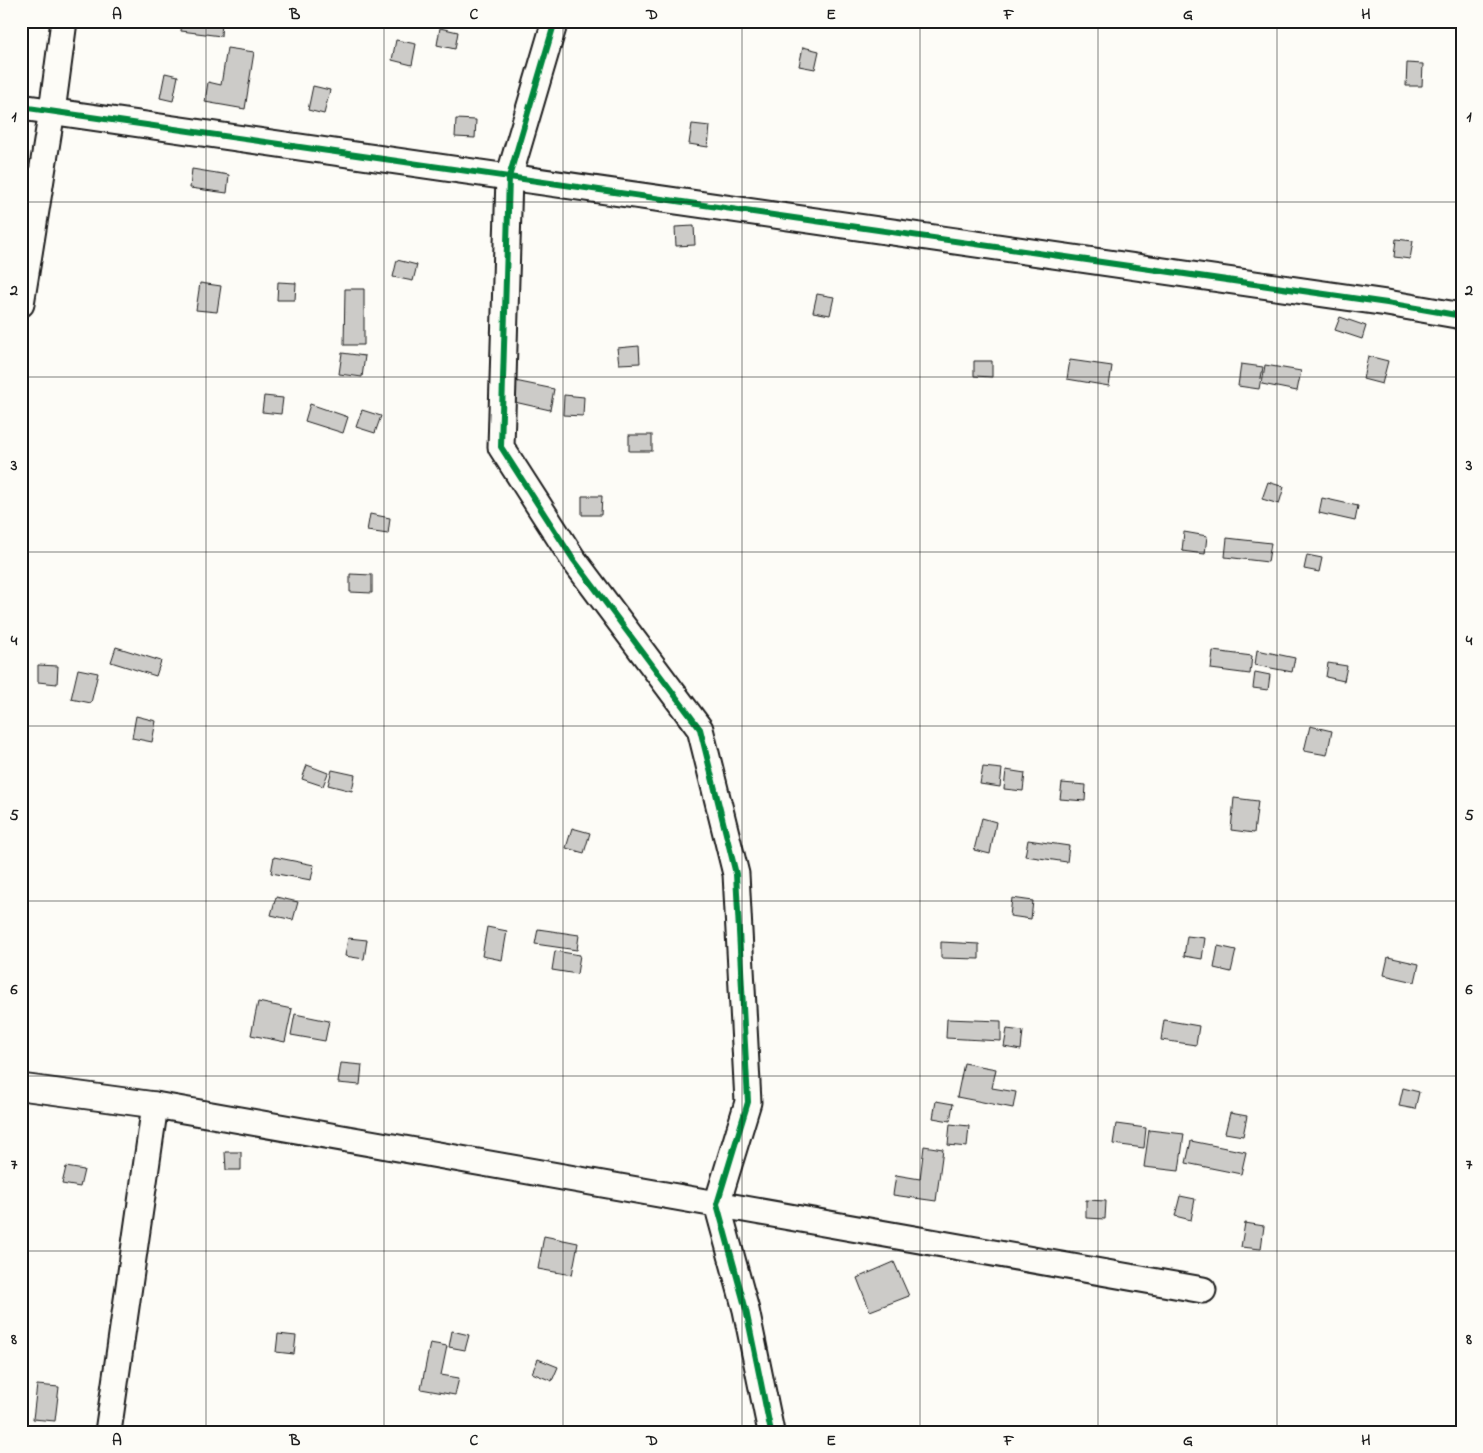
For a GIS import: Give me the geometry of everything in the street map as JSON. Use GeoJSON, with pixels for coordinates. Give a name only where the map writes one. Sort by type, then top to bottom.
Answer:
{"type":"FeatureCollection","features":[{"type":"Feature","properties":{"kind":"street"},"geometry":{"type":"LineString","coordinates":[[21,304],[52,112],[64,21]]}},
{"type":"Feature","properties":{"kind":"street"},"geometry":{"type":"LineString","coordinates":[[555,21],[509,177],[501,447],[573,559],[700,729],[736,874],[748,1102],[717,1204],[746,1310],[771,1432]]}},
{"type":"Feature","properties":{"kind":"street"},"geometry":{"type":"LineString","coordinates":[[21,108],[1377,302],[1462,316]]}},
{"type":"Feature","properties":{"kind":"street"},"geometry":{"type":"LineString","coordinates":[[21,1087],[155,1105],[1203,1290]]}},
{"type":"Feature","properties":{"kind":"street"},"geometry":{"type":"LineString","coordinates":[[108,1432],[155,1105]]}},
{"type":"Feature","properties":{"kind":"building"},"geometry":{"type":"Polygon","coordinates":[[[182,21],[222,21],[221,36],[181,31],[182,21]]]}},
{"type":"Feature","properties":{"kind":"building"},"geometry":{"type":"Polygon","coordinates":[[[440,28],[458,32],[455,49],[437,45],[440,28]]]}},
{"type":"Feature","properties":{"kind":"building"},"geometry":{"type":"Polygon","coordinates":[[[396,40],[416,44],[412,65],[392,60],[396,40]]]}},
{"type":"Feature","properties":{"kind":"building"},"geometry":{"type":"Polygon","coordinates":[[[803,47],[819,51],[815,69],[799,66],[803,47]]]}},
{"type":"Feature","properties":{"kind":"building"},"geometry":{"type":"Polygon","coordinates":[[[227,48],[254,52],[245,109],[205,102],[208,82],[221,85],[227,48]]]}},
{"type":"Feature","properties":{"kind":"building"},"geometry":{"type":"Polygon","coordinates":[[[1407,63],[1423,64],[1422,86],[1406,86],[1407,63]]]}},
{"type":"Feature","properties":{"kind":"building"},"geometry":{"type":"Polygon","coordinates":[[[165,73],[178,76],[173,101],[160,98],[165,73]]]}},
{"type":"Feature","properties":{"kind":"building"},"geometry":{"type":"Polygon","coordinates":[[[313,86],[330,90],[324,114],[308,110],[313,86]]]}},
{"type":"Feature","properties":{"kind":"building"},"geometry":{"type":"Polygon","coordinates":[[[456,119],[476,120],[475,138],[455,137],[456,119]]]}},
{"type":"Feature","properties":{"kind":"building"},"geometry":{"type":"Polygon","coordinates":[[[692,124],[710,126],[708,147],[689,144],[692,124]]]}},
{"type":"Feature","properties":{"kind":"building"},"geometry":{"type":"Polygon","coordinates":[[[192,169],[229,175],[227,193],[190,188],[192,169]]]}},
{"type":"Feature","properties":{"kind":"building"},"geometry":{"type":"Polygon","coordinates":[[[694,226],[695,245],[676,246],[675,227],[694,226]]]}},
{"type":"Feature","properties":{"kind":"building"},"geometry":{"type":"Polygon","coordinates":[[[1396,239],[1413,241],[1410,259],[1394,257],[1396,239]]]}},
{"type":"Feature","properties":{"kind":"building"},"geometry":{"type":"Polygon","coordinates":[[[397,260],[417,265],[413,281],[393,277],[397,260]]]}},
{"type":"Feature","properties":{"kind":"building"},"geometry":{"type":"Polygon","coordinates":[[[278,282],[296,283],[295,300],[277,300],[278,282]]]}},
{"type":"Feature","properties":{"kind":"building"},"geometry":{"type":"Polygon","coordinates":[[[200,283],[221,286],[217,312],[196,310],[200,283]]]}},
{"type":"Feature","properties":{"kind":"building"},"geometry":{"type":"Polygon","coordinates":[[[345,289],[364,289],[364,345],[344,345],[345,289]]]}},
{"type":"Feature","properties":{"kind":"building"},"geometry":{"type":"Polygon","coordinates":[[[817,294],[834,297],[830,315],[813,312],[817,294]]]}},
{"type":"Feature","properties":{"kind":"building"},"geometry":{"type":"Polygon","coordinates":[[[1340,317],[1366,326],[1362,339],[1335,330],[1340,317]]]}},
{"type":"Feature","properties":{"kind":"building"},"geometry":{"type":"Polygon","coordinates":[[[639,346],[640,363],[619,364],[617,348],[639,346]]]}},
{"type":"Feature","properties":{"kind":"building"},"geometry":{"type":"Polygon","coordinates":[[[342,353],[365,356],[362,377],[339,374],[342,353]]]}},
{"type":"Feature","properties":{"kind":"building"},"geometry":{"type":"Polygon","coordinates":[[[1368,356],[1388,361],[1382,384],[1363,379],[1368,356]]]}},
{"type":"Feature","properties":{"kind":"building"},"geometry":{"type":"Polygon","coordinates":[[[1070,360],[1112,366],[1109,386],[1067,379],[1070,360]]]}},
{"type":"Feature","properties":{"kind":"building"},"geometry":{"type":"Polygon","coordinates":[[[974,361],[992,361],[992,377],[974,376],[974,361]]]}},
{"type":"Feature","properties":{"kind":"building"},"geometry":{"type":"Polygon","coordinates":[[[1241,364],[1263,367],[1259,389],[1238,386],[1241,364]]]}},
{"type":"Feature","properties":{"kind":"building"},"geometry":{"type":"Polygon","coordinates":[[[1265,365],[1301,371],[1297,391],[1262,384],[1265,365]]]}},
{"type":"Feature","properties":{"kind":"building"},"geometry":{"type":"Polygon","coordinates":[[[515,381],[554,389],[550,410],[510,401],[515,381]]]}},
{"type":"Feature","properties":{"kind":"building"},"geometry":{"type":"Polygon","coordinates":[[[564,395],[584,397],[583,416],[563,415],[564,395]]]}},
{"type":"Feature","properties":{"kind":"building"},"geometry":{"type":"Polygon","coordinates":[[[264,396],[283,398],[281,414],[262,412],[264,396]]]}},
{"type":"Feature","properties":{"kind":"building"},"geometry":{"type":"Polygon","coordinates":[[[310,404],[348,417],[343,433],[305,421],[310,404]]]}},
{"type":"Feature","properties":{"kind":"building"},"geometry":{"type":"Polygon","coordinates":[[[362,410],[381,416],[375,433],[356,427],[362,410]]]}},
{"type":"Feature","properties":{"kind":"building"},"geometry":{"type":"Polygon","coordinates":[[[629,435],[652,435],[652,451],[629,451],[629,435]]]}},
{"type":"Feature","properties":{"kind":"building"},"geometry":{"type":"Polygon","coordinates":[[[1268,482],[1284,487],[1279,504],[1262,499],[1268,482]]]}},
{"type":"Feature","properties":{"kind":"building"},"geometry":{"type":"Polygon","coordinates":[[[582,496],[602,496],[601,515],[582,515],[582,496]]]}},
{"type":"Feature","properties":{"kind":"building"},"geometry":{"type":"Polygon","coordinates":[[[1322,498],[1358,506],[1355,521],[1319,513],[1322,498]]]}},
{"type":"Feature","properties":{"kind":"building"},"geometry":{"type":"Polygon","coordinates":[[[370,514],[390,518],[388,534],[367,531],[370,514]]]}},
{"type":"Feature","properties":{"kind":"building"},"geometry":{"type":"Polygon","coordinates":[[[1184,532],[1207,536],[1205,554],[1182,551],[1184,532]]]}},
{"type":"Feature","properties":{"kind":"building"},"geometry":{"type":"Polygon","coordinates":[[[1227,538],[1271,543],[1268,562],[1225,557],[1227,538]]]}},
{"type":"Feature","properties":{"kind":"building"},"geometry":{"type":"Polygon","coordinates":[[[1307,555],[1322,558],[1319,572],[1304,569],[1307,555]]]}},
{"type":"Feature","properties":{"kind":"building"},"geometry":{"type":"Polygon","coordinates":[[[350,574],[372,575],[372,593],[350,592],[350,574]]]}},
{"type":"Feature","properties":{"kind":"building"},"geometry":{"type":"Polygon","coordinates":[[[116,647],[161,661],[156,676],[111,662],[116,647]]]}},
{"type":"Feature","properties":{"kind":"building"},"geometry":{"type":"Polygon","coordinates":[[[1257,650],[1295,658],[1292,672],[1255,665],[1257,650]]]}},
{"type":"Feature","properties":{"kind":"building"},"geometry":{"type":"Polygon","coordinates":[[[1213,651],[1252,656],[1250,674],[1211,669],[1213,651]]]}},
{"type":"Feature","properties":{"kind":"building"},"geometry":{"type":"Polygon","coordinates":[[[1328,663],[1347,666],[1344,681],[1326,677],[1328,663]]]}},
{"type":"Feature","properties":{"kind":"building"},"geometry":{"type":"Polygon","coordinates":[[[38,665],[58,666],[57,684],[38,682],[38,665]]]}},
{"type":"Feature","properties":{"kind":"building"},"geometry":{"type":"Polygon","coordinates":[[[78,669],[98,673],[91,703],[71,699],[78,669]]]}},
{"type":"Feature","properties":{"kind":"building"},"geometry":{"type":"Polygon","coordinates":[[[1255,672],[1270,675],[1268,690],[1253,688],[1255,672]]]}},
{"type":"Feature","properties":{"kind":"building"},"geometry":{"type":"Polygon","coordinates":[[[136,716],[156,721],[152,742],[132,738],[136,716]]]}},
{"type":"Feature","properties":{"kind":"building"},"geometry":{"type":"Polygon","coordinates":[[[1310,726],[1332,731],[1327,755],[1304,751],[1310,726]]]}},
{"type":"Feature","properties":{"kind":"building"},"geometry":{"type":"Polygon","coordinates":[[[307,765],[328,773],[323,786],[302,779],[307,765]]]}},
{"type":"Feature","properties":{"kind":"building"},"geometry":{"type":"Polygon","coordinates":[[[983,767],[1002,769],[1000,787],[980,784],[983,767]]]}},
{"type":"Feature","properties":{"kind":"building"},"geometry":{"type":"Polygon","coordinates":[[[332,770],[355,775],[352,791],[328,785],[332,770]]]}},
{"type":"Feature","properties":{"kind":"building"},"geometry":{"type":"Polygon","coordinates":[[[1006,770],[1025,773],[1023,791],[1004,789],[1006,770]]]}},
{"type":"Feature","properties":{"kind":"building"},"geometry":{"type":"Polygon","coordinates":[[[1062,783],[1086,785],[1085,801],[1060,799],[1062,783]]]}},
{"type":"Feature","properties":{"kind":"building"},"geometry":{"type":"Polygon","coordinates":[[[1234,798],[1258,801],[1254,833],[1231,830],[1234,798]]]}},
{"type":"Feature","properties":{"kind":"building"},"geometry":{"type":"Polygon","coordinates":[[[982,818],[996,822],[990,854],[974,850],[982,818]]]}},
{"type":"Feature","properties":{"kind":"building"},"geometry":{"type":"Polygon","coordinates":[[[572,828],[590,833],[584,853],[566,848],[572,828]]]}},
{"type":"Feature","properties":{"kind":"building"},"geometry":{"type":"Polygon","coordinates":[[[1028,840],[1069,846],[1067,862],[1025,856],[1028,840]]]}},
{"type":"Feature","properties":{"kind":"building"},"geometry":{"type":"Polygon","coordinates":[[[274,857],[314,865],[311,880],[271,873],[274,857]]]}},
{"type":"Feature","properties":{"kind":"building"},"geometry":{"type":"Polygon","coordinates":[[[276,897],[298,902],[293,920],[271,915],[276,897]]]}},
{"type":"Feature","properties":{"kind":"building"},"geometry":{"type":"Polygon","coordinates":[[[1012,898],[1033,901],[1031,919],[1010,916],[1012,898]]]}},
{"type":"Feature","properties":{"kind":"building"},"geometry":{"type":"Polygon","coordinates":[[[487,927],[507,931],[502,960],[482,956],[487,927]]]}},
{"type":"Feature","properties":{"kind":"building"},"geometry":{"type":"Polygon","coordinates":[[[538,929],[579,935],[577,950],[535,944],[538,929]]]}},
{"type":"Feature","properties":{"kind":"building"},"geometry":{"type":"Polygon","coordinates":[[[1187,936],[1205,938],[1202,959],[1184,956],[1187,936]]]}},
{"type":"Feature","properties":{"kind":"building"},"geometry":{"type":"Polygon","coordinates":[[[348,938],[367,940],[364,959],[345,956],[348,938]]]}},
{"type":"Feature","properties":{"kind":"building"},"geometry":{"type":"Polygon","coordinates":[[[941,942],[979,944],[979,959],[941,958],[941,942]]]}},
{"type":"Feature","properties":{"kind":"building"},"geometry":{"type":"Polygon","coordinates":[[[1218,946],[1236,950],[1231,972],[1214,968],[1218,946]]]}},
{"type":"Feature","properties":{"kind":"building"},"geometry":{"type":"Polygon","coordinates":[[[555,951],[580,955],[577,974],[552,970],[555,951]]]}},
{"type":"Feature","properties":{"kind":"building"},"geometry":{"type":"Polygon","coordinates":[[[1388,957],[1419,964],[1415,982],[1384,975],[1388,957]]]}},
{"type":"Feature","properties":{"kind":"building"},"geometry":{"type":"Polygon","coordinates":[[[258,1002],[292,1009],[285,1042],[251,1035],[258,1002]]]}},
{"type":"Feature","properties":{"kind":"building"},"geometry":{"type":"Polygon","coordinates":[[[295,1014],[329,1021],[325,1041],[291,1035],[295,1014]]]}},
{"type":"Feature","properties":{"kind":"building"},"geometry":{"type":"Polygon","coordinates":[[[947,1019],[1001,1021],[1001,1041],[946,1038],[947,1019]]]}},
{"type":"Feature","properties":{"kind":"building"},"geometry":{"type":"Polygon","coordinates":[[[1164,1020],[1199,1026],[1196,1045],[1161,1040],[1164,1020]]]}},
{"type":"Feature","properties":{"kind":"building"},"geometry":{"type":"Polygon","coordinates":[[[1007,1029],[1023,1031],[1021,1050],[1004,1047],[1007,1029]]]}},
{"type":"Feature","properties":{"kind":"building"},"geometry":{"type":"Polygon","coordinates":[[[341,1063],[362,1065],[360,1085],[338,1083],[341,1063]]]}},
{"type":"Feature","properties":{"kind":"building"},"geometry":{"type":"Polygon","coordinates":[[[964,1063],[996,1069],[992,1088],[1016,1092],[1013,1108],[957,1097],[964,1063]]]}},
{"type":"Feature","properties":{"kind":"building"},"geometry":{"type":"Polygon","coordinates":[[[1403,1088],[1419,1092],[1415,1109],[1399,1106],[1403,1088]]]}},
{"type":"Feature","properties":{"kind":"building"},"geometry":{"type":"Polygon","coordinates":[[[936,1101],[953,1104],[950,1121],[933,1118],[936,1101]]]}},
{"type":"Feature","properties":{"kind":"building"},"geometry":{"type":"Polygon","coordinates":[[[1230,1113],[1247,1116],[1243,1136],[1225,1133],[1230,1113]]]}},
{"type":"Feature","properties":{"kind":"building"},"geometry":{"type":"Polygon","coordinates":[[[950,1124],[969,1126],[967,1147],[948,1145],[950,1124]]]}},
{"type":"Feature","properties":{"kind":"building"},"geometry":{"type":"Polygon","coordinates":[[[1116,1124],[1146,1128],[1144,1148],[1113,1144],[1116,1124]]]}},
{"type":"Feature","properties":{"kind":"building"},"geometry":{"type":"Polygon","coordinates":[[[1149,1130],[1184,1134],[1179,1171],[1144,1167],[1149,1130]]]}},
{"type":"Feature","properties":{"kind":"building"},"geometry":{"type":"Polygon","coordinates":[[[1191,1141],[1246,1152],[1241,1174],[1186,1163],[1191,1141]]]}},
{"type":"Feature","properties":{"kind":"building"},"geometry":{"type":"Polygon","coordinates":[[[924,1146],[943,1149],[936,1201],[893,1195],[896,1175],[920,1179],[924,1146]]]}},
{"type":"Feature","properties":{"kind":"building"},"geometry":{"type":"Polygon","coordinates":[[[225,1152],[241,1152],[241,1170],[226,1170],[225,1152]]]}},
{"type":"Feature","properties":{"kind":"building"},"geometry":{"type":"Polygon","coordinates":[[[66,1167],[84,1170],[80,1187],[62,1184],[66,1167]]]}},
{"type":"Feature","properties":{"kind":"building"},"geometry":{"type":"Polygon","coordinates":[[[1180,1196],[1195,1199],[1191,1220],[1175,1216],[1180,1196]]]}},
{"type":"Feature","properties":{"kind":"building"},"geometry":{"type":"Polygon","coordinates":[[[1086,1200],[1106,1201],[1105,1219],[1086,1218],[1086,1200]]]}},
{"type":"Feature","properties":{"kind":"building"},"geometry":{"type":"Polygon","coordinates":[[[1245,1223],[1264,1226],[1261,1249],[1241,1247],[1245,1223]]]}},
{"type":"Feature","properties":{"kind":"building"},"geometry":{"type":"Polygon","coordinates":[[[544,1236],[578,1243],[572,1275],[538,1269],[544,1236]]]}},
{"type":"Feature","properties":{"kind":"building"},"geometry":{"type":"Polygon","coordinates":[[[894,1262],[909,1296],[870,1311],[857,1278],[894,1262]]]}},
{"type":"Feature","properties":{"kind":"building"},"geometry":{"type":"Polygon","coordinates":[[[452,1331],[469,1335],[465,1350],[449,1347],[452,1331]]]}},
{"type":"Feature","properties":{"kind":"building"},"geometry":{"type":"Polygon","coordinates":[[[278,1334],[296,1336],[294,1354],[276,1352],[278,1334]]]}},
{"type":"Feature","properties":{"kind":"building"},"geometry":{"type":"Polygon","coordinates":[[[430,1343],[447,1346],[441,1375],[459,1378],[455,1395],[421,1389],[430,1343]]]}},
{"type":"Feature","properties":{"kind":"building"},"geometry":{"type":"Polygon","coordinates":[[[538,1359],[558,1367],[552,1381],[532,1373],[538,1359]]]}},
{"type":"Feature","properties":{"kind":"building"},"geometry":{"type":"Polygon","coordinates":[[[37,1385],[59,1387],[55,1421],[33,1419],[37,1385]]]}},
{"type":"Feature","properties":{"kind":"cycle path"},"geometry":{"type":"LineString","coordinates":[[555,21],[509,177],[501,447],[573,559],[700,729],[736,874],[748,1102],[717,1204],[746,1310],[771,1432]]}},
{"type":"Feature","properties":{"kind":"cycle path"},"geometry":{"type":"LineString","coordinates":[[21,107],[1387,303],[1462,316]]}}]}
